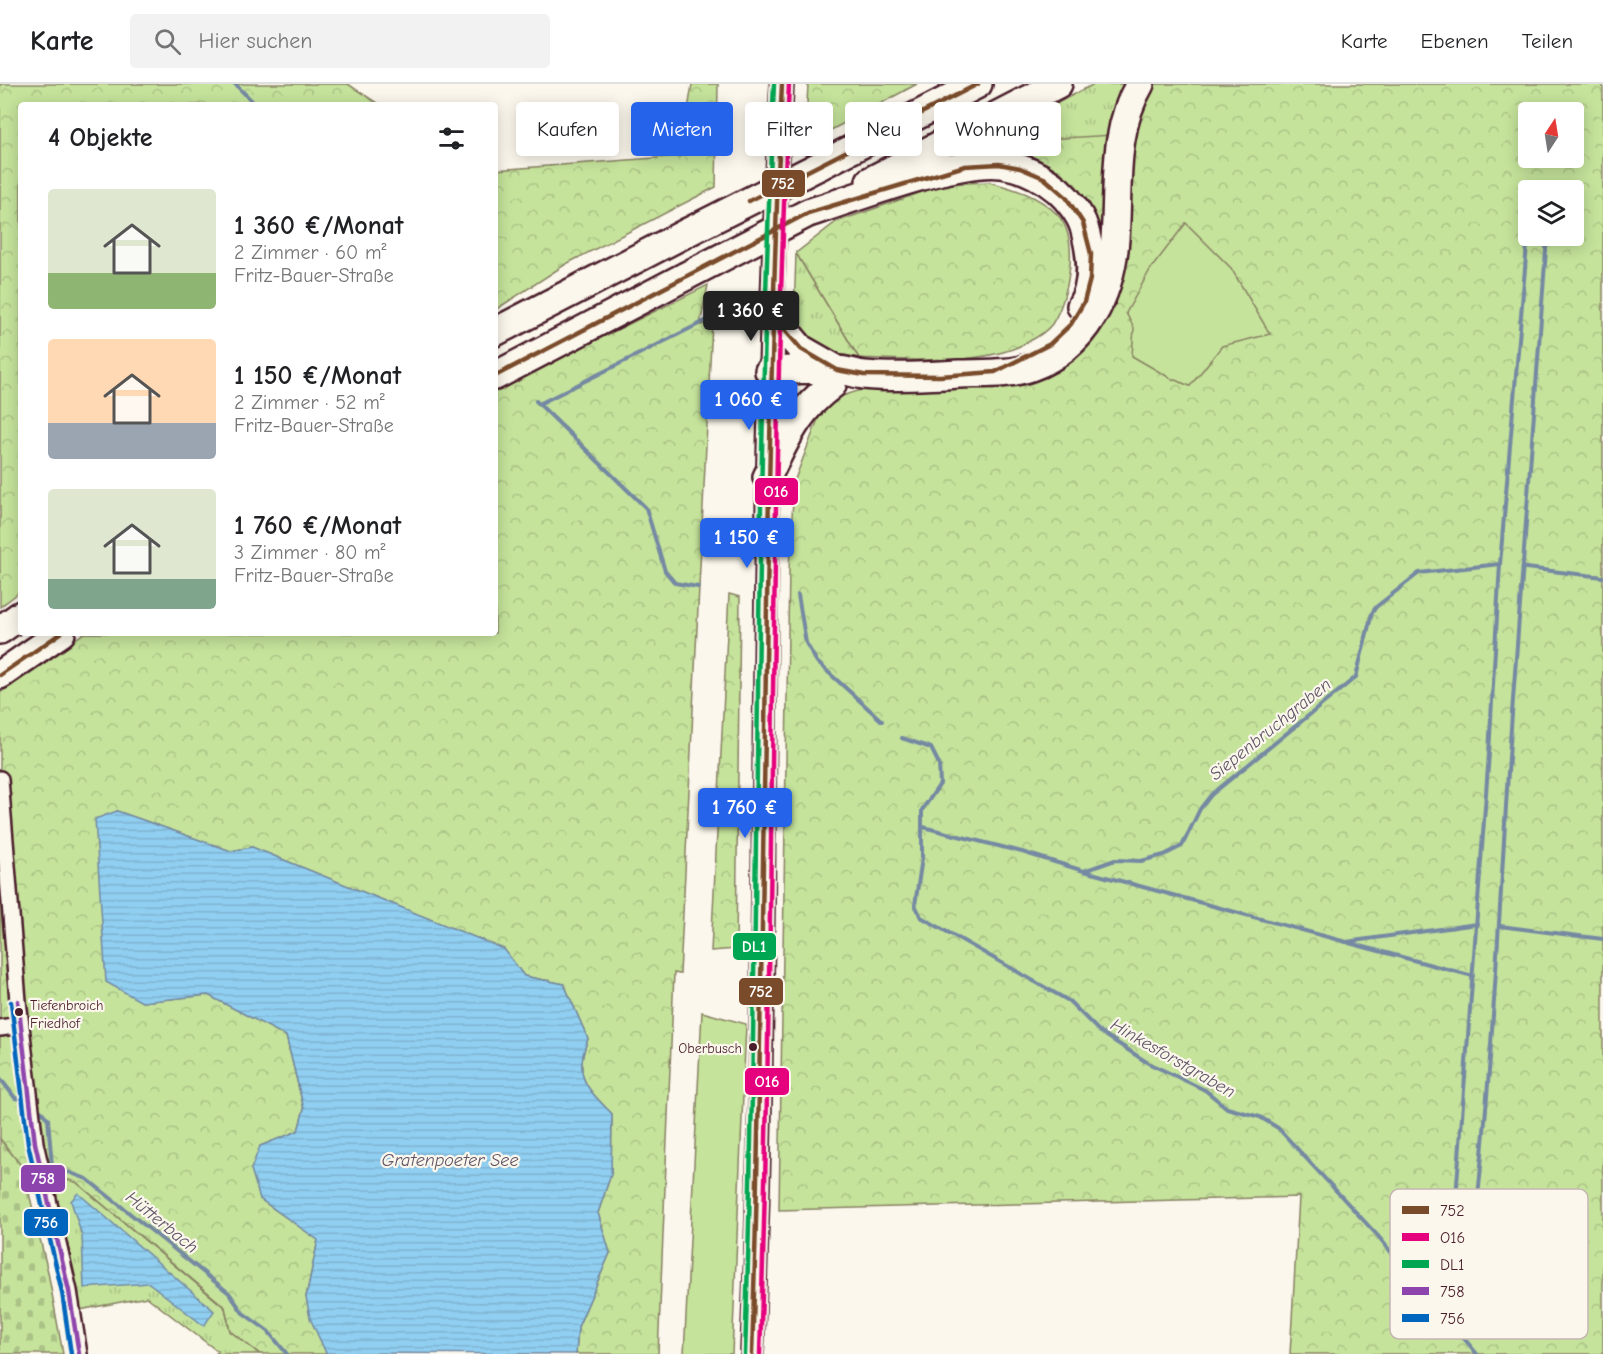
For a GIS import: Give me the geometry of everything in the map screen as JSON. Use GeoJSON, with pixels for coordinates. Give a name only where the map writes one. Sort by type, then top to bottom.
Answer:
{"type":"FeatureCollection","features":[{"type":"Feature","properties":{"kind":"highway"},"geometry":{"type":"LineString","coordinates":[[498,330],[978,84]]}},
{"type":"Feature","properties":{"kind":"highway"},"geometry":{"type":"LineString","coordinates":[[498,374],[1058,84]]}},
{"type":"Feature","properties":{"kind":"highway"},"geometry":{"type":"LineString","coordinates":[[769,379],[864,375],[940,376],[995,372],[1029,368],[1057,355],[1083,332],[1098,308],[1109,276],[1115,240],[1117,168],[1123,127],[1133,96],[1140,84]]}},
{"type":"Feature","properties":{"kind":"highway"},"geometry":{"type":"LineString","coordinates":[[807,213],[965,166],[999,164],[1020,168],[1051,185],[1066,197],[1083,223],[1091,254],[1090,279],[1084,302],[1071,324],[1050,344],[995,372]]}},
{"type":"Feature","properties":{"kind":"highway"},"geometry":{"type":"LineString","coordinates":[[772,315],[801,349],[835,377]]}},
{"type":"Feature","properties":{"kind":"highway"},"geometry":{"type":"LineString","coordinates":[[767,477],[798,418],[835,377]]}},
{"type":"Feature","properties":{"kind":"highway"},"geometry":{"type":"LineString","coordinates":[[0,630],[18,617]]}},
{"type":"Feature","properties":{"kind":"highway"},"geometry":{"type":"LineString","coordinates":[[0,675],[57,636]]}},
{"type":"Feature","properties":{"kind":"main road"},"geometry":{"type":"LineString","coordinates":[[752,1354],[763,1041],[769,379],[782,84]]}},
{"type":"Feature","properties":{"kind":"street"},"geometry":{"type":"LineString","coordinates":[[0,779],[21,1025],[35,1143],[69,1291],[79,1354]]}},
{"type":"Feature","properties":{"kind":"street"},"geometry":{"type":"LineString","coordinates":[[0,1028],[21,1025]]}},
{"type":"Feature","properties":{"kind":"green space"},"geometry":{"type":"Polygon","coordinates":[[[0,84],[348,84],[375,102],[18,102],[18,593],[0,607],[0,84]]]}},
{"type":"Feature","properties":{"kind":"green space"},"geometry":{"type":"Polygon","coordinates":[[[692,84],[718,84],[718,102],[689,102],[692,84]]]}},
{"type":"Feature","properties":{"kind":"green space"},"geometry":{"type":"Polygon","coordinates":[[[808,84],[917,84],[883,102],[845,102],[845,123],[833,129],[833,102],[807,102],[808,84]]]}},
{"type":"Feature","properties":{"kind":"green space"},"geometry":{"type":"Polygon","coordinates":[[[1094,84],[1131,84],[1113,135],[1061,150],[1059,102],[1094,84]]]}},
{"type":"Feature","properties":{"kind":"green space","name":"Oberbusch"},"geometry":{"type":"Polygon","coordinates":[[[1151,84],[1603,84],[1603,1354],[1290,1354],[1299,1197],[779,1210],[789,569],[794,482],[823,406],[839,397],[861,390],[994,386],[1086,341],[1131,136],[1151,84]]]}},
{"type":"Feature","properties":{"kind":"green space"},"geometry":{"type":"Polygon","coordinates":[[[1113,135],[1109,222],[1092,229],[1023,161],[1028,156],[1061,156],[1061,138],[1113,135]]]}},
{"type":"Feature","properties":{"kind":"green space"},"geometry":{"type":"Polygon","coordinates":[[[681,156],[717,156],[716,187],[566,264],[498,308],[498,170],[681,156]]]}},
{"type":"Feature","properties":{"kind":"green space"},"geometry":{"type":"Polygon","coordinates":[[[955,156],[1040,156],[1023,161],[940,164],[955,156]]]}},
{"type":"Feature","properties":{"kind":"green space"},"geometry":{"type":"Polygon","coordinates":[[[989,182],[1017,190],[1042,202],[1058,215],[1065,226],[1069,239],[1070,269],[1063,300],[1052,324],[1026,343],[989,355],[944,360],[859,358],[796,253],[836,222],[945,184],[989,182]]]}},
{"type":"Feature","properties":{"kind":"green space"},"geometry":{"type":"Polygon","coordinates":[[[1186,223],[1231,268],[1270,334],[1222,346],[1190,386],[1170,378],[1132,356],[1134,328],[1126,313],[1150,270],[1186,223]]]}},
{"type":"Feature","properties":{"kind":"green space"},"geometry":{"type":"Polygon","coordinates":[[[796,253],[859,358],[825,351],[806,334],[794,315],[796,253]]]}},
{"type":"Feature","properties":{"kind":"green space"},"geometry":{"type":"Polygon","coordinates":[[[708,285],[700,325],[712,323],[680,974],[674,973],[658,1354],[576,1354],[578,1327],[610,1253],[598,1213],[611,1174],[612,1114],[585,1081],[582,1063],[588,1039],[564,984],[524,976],[504,949],[252,847],[231,851],[117,811],[142,1002],[208,995],[286,1036],[304,1109],[298,1131],[260,1146],[260,1199],[318,1240],[306,1297],[327,1354],[260,1354],[230,1331],[225,1307],[76,1182],[23,1168],[0,1139],[0,693],[80,636],[498,636],[498,389],[708,285]]]}},
{"type":"Feature","properties":{"kind":"green space"},"geometry":{"type":"Polygon","coordinates":[[[729,594],[740,597],[736,949],[711,951],[729,594]]]}},
{"type":"Feature","properties":{"kind":"green space"},"geometry":{"type":"Polygon","coordinates":[[[702,1012],[746,1024],[732,1354],[684,1354],[702,1012]]]}},
{"type":"Feature","properties":{"kind":"green space"},"geometry":{"type":"Polygon","coordinates":[[[0,1139],[23,1168],[48,1272],[63,1354],[0,1354],[0,1139]]]}},
{"type":"Feature","properties":{"kind":"green space"},"geometry":{"type":"Polygon","coordinates":[[[53,1175],[76,1182],[225,1308],[230,1331],[260,1354],[216,1354],[217,1351],[147,1297],[79,1310],[53,1175]]]}},
{"type":"Feature","properties":{"kind":"water","name":"Gratenpoeter See"},"geometry":{"type":"Polygon","coordinates":[[[117,811],[231,851],[252,847],[504,949],[524,976],[564,984],[588,1039],[582,1063],[585,1081],[612,1114],[611,1174],[598,1213],[610,1253],[578,1327],[576,1354],[326,1353],[310,1318],[306,1297],[318,1240],[260,1199],[251,1169],[260,1146],[298,1131],[304,1109],[286,1036],[208,995],[142,1002],[106,982],[95,819],[117,811]]]}},
{"type":"Feature","properties":{"kind":"water"},"geometry":{"type":"Polygon","coordinates":[[[78,1193],[214,1311],[204,1326],[149,1283],[84,1288],[82,1236],[71,1201],[78,1193]]]}},
{"type":"Feature","properties":{"kind":"waterway","name":"Hinkesforstgraben"},"geometry":{"type":"LineString","coordinates":[[235,84],[253,102]]}},
{"type":"Feature","properties":{"kind":"waterway"},"geometry":{"type":"LineString","coordinates":[[1457,1189],[1489,753],[1500,564],[1527,246]]}},
{"type":"Feature","properties":{"kind":"waterway"},"geometry":{"type":"LineString","coordinates":[[1479,1189],[1546,246]]}},
{"type":"Feature","properties":{"kind":"waterway"},"geometry":{"type":"LineString","coordinates":[[539,404],[715,316]]}},
{"type":"Feature","properties":{"kind":"waterway","name":"Hinkesforstgraben"},"geometry":{"type":"LineString","coordinates":[[536,401],[646,508],[665,571],[675,583],[698,587]]}},
{"type":"Feature","properties":{"kind":"waterway","name":"Siepenbruchgraben"},"geometry":{"type":"LineString","coordinates":[[923,827],[1022,852],[1084,871],[1115,860],[1141,861],[1164,855],[1182,846],[1200,809],[1211,795],[1356,677],[1372,613],[1376,607],[1419,573],[1500,564]]}},
{"type":"Feature","properties":{"kind":"waterway","name":"Siepenbruchgraben"},"geometry":{"type":"LineString","coordinates":[[1526,568],[1603,577]]}},
{"type":"Feature","properties":{"kind":"waterway","name":"Hinkesforstgraben"},"geometry":{"type":"LineString","coordinates":[[798,595],[806,643],[817,662],[882,721]]}},
{"type":"Feature","properties":{"kind":"waterway","name":"Hinkesforstgraben"},"geometry":{"type":"LineString","coordinates":[[902,738],[931,748],[939,764],[940,784],[922,810],[922,858],[915,905],[921,917],[1069,1001],[1099,1031],[1148,1063],[1205,1090],[1227,1108],[1260,1117],[1278,1128],[1390,1251]]}},
{"type":"Feature","properties":{"kind":"waterway"},"geometry":{"type":"LineString","coordinates":[[1084,871],[1346,942],[1477,924]]}},
{"type":"Feature","properties":{"kind":"waterway"},"geometry":{"type":"LineString","coordinates":[[1500,926],[1603,939]]}},
{"type":"Feature","properties":{"kind":"waterway"},"geometry":{"type":"LineString","coordinates":[[1349,943],[1473,976]]}},
{"type":"Feature","properties":{"kind":"waterway","name":"Hütterbach"},"geometry":{"type":"LineString","coordinates":[[0,1078],[15,1098],[20,1099]]}},
{"type":"Feature","properties":{"kind":"waterway","name":"Hütterbach"},"geometry":{"type":"LineString","coordinates":[[41,1111],[48,1119],[52,1166],[87,1179],[229,1293],[243,1313],[268,1331],[287,1354]]}},
{"type":"Feature","properties":{"kind":"waterway"},"geometry":{"type":"LineString","coordinates":[[1464,1339],[1477,1354]]}},
{"type":"Feature","properties":{"kind":"transit line","name":"DL1"},"geometry":{"type":"LineString","coordinates":[[745,1354],[753,1037],[763,401],[774,84]]}},
{"type":"Feature","properties":{"kind":"transit line","name":"752"},"geometry":{"type":"LineString","coordinates":[[752,1354],[757,1195],[771,401],[782,84]]}},
{"type":"Feature","properties":{"kind":"transit line","name":"O16"},"geometry":{"type":"LineString","coordinates":[[760,1354],[768,1037],[778,401],[789,84]]}},
{"type":"Feature","properties":{"kind":"transit line","name":"752"},"geometry":{"type":"LineString","coordinates":[[749,201],[978,84]]}},
{"type":"Feature","properties":{"kind":"transit line","name":"752"},"geometry":{"type":"LineString","coordinates":[[498,374],[808,213],[965,166],[999,164],[1020,168],[1044,178],[1066,197],[1083,223],[1091,254],[1090,279],[1084,302],[1071,324],[1050,344],[995,372],[940,376],[864,375],[837,370],[801,349],[772,315]]}},
{"type":"Feature","properties":{"kind":"transit line","name":"752"},"geometry":{"type":"LineString","coordinates":[[0,675],[57,636]]}},
{"type":"Feature","properties":{"kind":"transit line","name":"758"},"geometry":{"type":"LineString","coordinates":[[18,1001],[35,1143],[69,1291],[79,1354]]}},
{"type":"Feature","properties":{"kind":"transit line","name":"756"},"geometry":{"type":"LineString","coordinates":[[11,1002],[28,1144],[62,1292],[71,1354]]}},
{"type":"Feature","properties":{"kind":"place","name":"Tiefenbroich Friedhof"},"geometry":{"type":"Point","coordinates":[19,1012]}},
{"type":"Feature","properties":{"kind":"place","name":"Oberbusch"},"geometry":{"type":"Point","coordinates":[753,1047]}}]}
